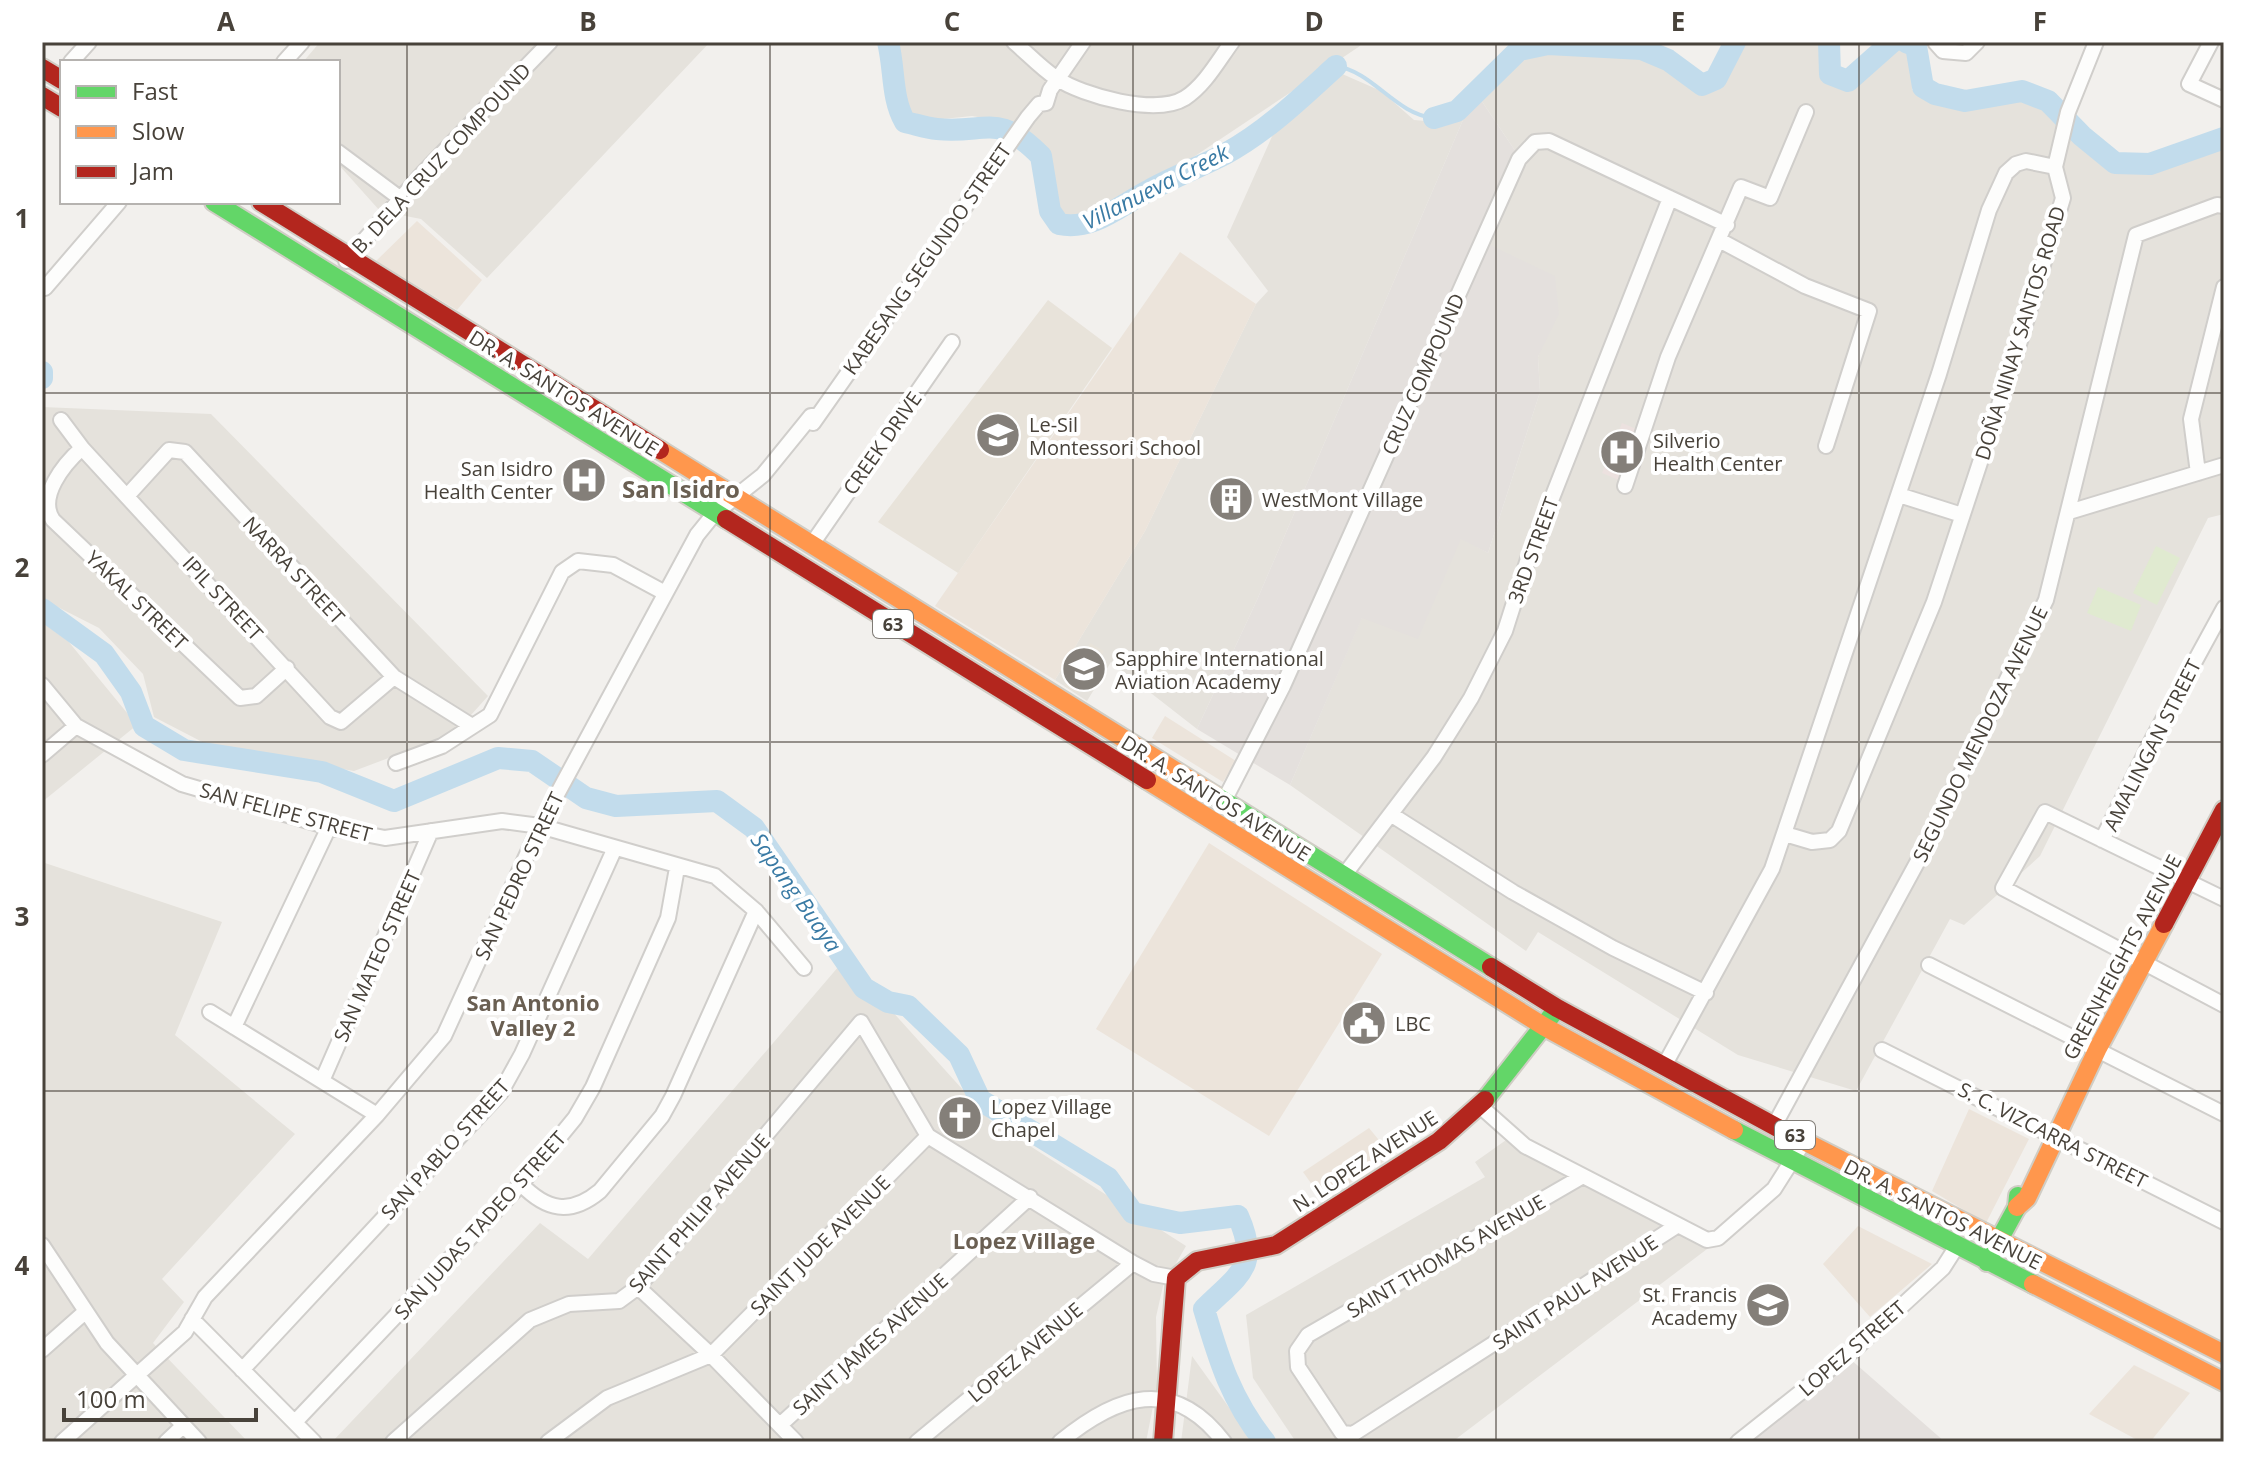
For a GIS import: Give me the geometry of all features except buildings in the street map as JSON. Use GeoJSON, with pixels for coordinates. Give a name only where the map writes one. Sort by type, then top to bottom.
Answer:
{"type":"FeatureCollection","features":[{"type":"Feature","properties":{"kind":"main road"},"geometry":{"type":"LineString","coordinates":[[42,96],[60,107]]}},
{"type":"Feature","properties":{"kind":"main road","name":"DR. A. SANTOS AVENUE"},"geometry":{"type":"LineString","coordinates":[[217,204],[1545,1027],[1793,1162],[2224,1382]]}},
{"type":"Feature","properties":{"kind":"main road","name":"DR. A. SANTOS AVENUE"},"geometry":{"type":"LineString","coordinates":[[264,204],[732,498],[812,544],[1557,1008],[1774,1126],[2224,1354]]}},
{"type":"Feature","properties":{"kind":"main road"},"geometry":{"type":"LineString","coordinates":[[1227,832],[1233,805]]}},
{"type":"Feature","properties":{"kind":"main road","name":"GREENHEIGHTS AVENUE"},"geometry":{"type":"LineString","coordinates":[[1987,1262],[2017,1207],[2018,1194],[2056,1132],[2224,810]]}},
{"type":"Feature","properties":{"kind":"main road","name":"N. LOPEZ AVENUE"},"geometry":{"type":"LineString","coordinates":[[1178,1276],[1197,1261],[1276,1245],[1439,1141],[1480,1106],[1557,1008]]}},
{"type":"Feature","properties":{"kind":"main road"},"geometry":{"type":"LineString","coordinates":[[1163,1442],[1173,1300],[1178,1276]]}},
{"type":"Feature","properties":{"kind":"street"},"geometry":{"type":"LineString","coordinates":[[73,60],[89,42]]}},
{"type":"Feature","properties":{"kind":"street"},"geometry":{"type":"LineString","coordinates":[[286,60],[302,42]]}},
{"type":"Feature","properties":{"kind":"street","name":"B. DELA CRUZ COMPOUND"},"geometry":{"type":"LineString","coordinates":[[335,276],[401,199],[550,42]]}},
{"type":"Feature","properties":{"kind":"street"},"geometry":{"type":"LineString","coordinates":[[1014,42],[1053,84],[1157,107],[1175,104],[1202,84],[1232,42]]}},
{"type":"Feature","properties":{"kind":"street","name":"KABESANG SEGUNDO STREET"},"geometry":{"type":"LineString","coordinates":[[714,514],[763,475],[811,420],[1028,117],[1039,104],[1046,103],[1053,84],[1083,42]]}},
{"type":"Feature","properties":{"kind":"street"},"geometry":{"type":"LineString","coordinates":[[1935,42],[1943,51],[1966,53],[1977,42]]}},
{"type":"Feature","properties":{"kind":"street"},"geometry":{"type":"LineString","coordinates":[[1664,1066],[1772,869],[1899,495],[1989,210],[2006,173],[2026,161],[2055,167],[2068,116],[2096,42]]}},
{"type":"Feature","properties":{"kind":"street"},"geometry":{"type":"LineString","coordinates":[[2211,42],[2189,84],[2224,100]]}},
{"type":"Feature","properties":{"kind":"street"},"geometry":{"type":"LineString","coordinates":[[1625,486],[1668,357],[1721,241],[1741,187],[1770,198],[1806,112]]}},
{"type":"Feature","properties":{"kind":"street","name":"CRUZ COMPOUND"},"geometry":{"type":"LineString","coordinates":[[1233,805],[1283,686],[1519,159],[1535,142],[1549,141],[1727,225]]}},
{"type":"Feature","properties":{"kind":"street"},"geometry":{"type":"LineString","coordinates":[[340,153],[401,199]]}},
{"type":"Feature","properties":{"kind":"street","name":"DOÑA NINAY SANTOS ROAD"},"geometry":{"type":"LineString","coordinates":[[1785,834],[1812,842],[1830,840],[1839,831],[1934,602],[2063,198],[2055,167]]}},
{"type":"Feature","properties":{"kind":"street","name":"3RD STREET"},"geometry":{"type":"LineString","coordinates":[[1345,874],[1392,815],[1471,698],[1505,631],[1528,559],[1670,198]]}},
{"type":"Feature","properties":{"kind":"street"},"geometry":{"type":"LineString","coordinates":[[45,288],[117,204]]}},
{"type":"Feature","properties":{"kind":"street","name":"SEGUNDO MENDOZA AVENUE"},"geometry":{"type":"LineString","coordinates":[[1774,1126],[1919,859],[2046,600],[2136,235],[2217,205],[2224,206]]}},
{"type":"Feature","properties":{"kind":"street"},"geometry":{"type":"LineString","coordinates":[[1721,241],[1805,286],[1869,311],[1826,446]]}},
{"type":"Feature","properties":{"kind":"street"},"geometry":{"type":"LineString","coordinates":[[2198,473],[2191,419],[2224,287]]}},
{"type":"Feature","properties":{"kind":"street","name":"CREEK DRIVE"},"geometry":{"type":"LineString","coordinates":[[812,544],[952,342]]}},
{"type":"Feature","properties":{"kind":"street","name":"IPIL STREET"},"geometry":{"type":"LineString","coordinates":[[61,420],[82,448],[330,717],[341,722],[394,677]]}},
{"type":"Feature","properties":{"kind":"street","name":"YAKAL STREET"},"geometry":{"type":"LineString","coordinates":[[82,448],[68,461],[47,499],[46,510],[53,520],[240,698],[256,696],[287,668]]}},
{"type":"Feature","properties":{"kind":"street","name":"NARRA STREET"},"geometry":{"type":"LineString","coordinates":[[128,495],[169,450],[185,452],[394,677],[472,726]]}},
{"type":"Feature","properties":{"kind":"street"},"geometry":{"type":"LineString","coordinates":[[2069,512],[2224,465]]}},
{"type":"Feature","properties":{"kind":"street"},"geometry":{"type":"LineString","coordinates":[[1899,495],[1962,515]]}},
{"type":"Feature","properties":{"kind":"street","name":"SAN PEDRO STREET"},"geometry":{"type":"LineString","coordinates":[[62,1442],[185,1332],[205,1297],[377,1115],[444,1036],[567,773],[697,535],[714,514]]}},
{"type":"Feature","properties":{"kind":"street"},"geometry":{"type":"LineString","coordinates":[[396,763],[442,746],[490,715],[562,572],[578,561],[613,565],[665,593]]}},
{"type":"Feature","properties":{"kind":"street","name":"AMALINGAN STREET"},"geometry":{"type":"LineString","coordinates":[[2102,840],[2224,608]]}},
{"type":"Feature","properties":{"kind":"street","name":"SAN FELIPE STREET"},"geometry":{"type":"LineString","coordinates":[[42,685],[76,726],[182,784],[329,827],[385,838],[502,821],[540,826],[614,850],[715,876],[756,911],[804,968]]}},
{"type":"Feature","properties":{"kind":"street"},"geometry":{"type":"LineString","coordinates":[[42,755],[76,726]]}},
{"type":"Feature","properties":{"kind":"street"},"geometry":{"type":"LineString","coordinates":[[2224,899],[2045,812],[2003,888],[2143,965],[2224,1005]]}},
{"type":"Feature","properties":{"kind":"street"},"geometry":{"type":"LineString","coordinates":[[1392,815],[1513,892],[1602,942],[1706,993]]}},
{"type":"Feature","properties":{"kind":"street"},"geometry":{"type":"LineString","coordinates":[[234,1027],[329,827]]}},
{"type":"Feature","properties":{"kind":"street","name":"SAN MATEO STREET"},"geometry":{"type":"LineString","coordinates":[[322,1081],[431,831]]}},
{"type":"Feature","properties":{"kind":"street","name":"SAN PABLO STREET"},"geometry":{"type":"LineString","coordinates":[[242,1370],[501,1092],[522,1054],[614,850]]}},
{"type":"Feature","properties":{"kind":"street","name":"SAN JUDAS TADEO STREET"},"geometry":{"type":"LineString","coordinates":[[295,1422],[554,1146],[593,1087],[668,918],[677,868]]}},
{"type":"Feature","properties":{"kind":"street"},"geometry":{"type":"LineString","coordinates":[[521,1184],[538,1202],[570,1207],[588,1201],[600,1191],[662,1116],[756,911]]}},
{"type":"Feature","properties":{"kind":"street"},"geometry":{"type":"LineString","coordinates":[[1929,965],[2224,1114]]}},
{"type":"Feature","properties":{"kind":"street"},"geometry":{"type":"LineString","coordinates":[[210,1012],[377,1115]]}},
{"type":"Feature","properties":{"kind":"street","name":"SAINT PHILIP AVENUE"},"geometry":{"type":"LineString","coordinates":[[393,1442],[530,1320],[569,1304],[619,1301],[638,1287],[861,1022],[928,1136]]}},
{"type":"Feature","properties":{"kind":"street","name":"S. C. VIZCARRA STREET"},"geometry":{"type":"LineString","coordinates":[[1882,1050],[2056,1132],[2224,1222]]}},
{"type":"Feature","properties":{"kind":"street"},"geometry":{"type":"LineString","coordinates":[[1480,1106],[1525,1146],[1678,1225]]}},
{"type":"Feature","properties":{"kind":"street"},"geometry":{"type":"LineString","coordinates":[[928,1136],[1133,1263],[1157,1265],[1178,1276]]}},
{"type":"Feature","properties":{"kind":"street","name":"SAINT JUDE AVENUE"},"geometry":{"type":"LineString","coordinates":[[711,1355],[928,1136]]}},
{"type":"Feature","properties":{"kind":"street"},"geometry":{"type":"LineString","coordinates":[[1793,1162],[1805,1140]]}},
{"type":"Feature","properties":{"kind":"street","name":"SAINT PAUL AVENUE"},"geometry":{"type":"LineString","coordinates":[[1342,1433],[1353,1434],[1678,1225],[1713,1240],[1762,1202],[1793,1162]]}},
{"type":"Feature","properties":{"kind":"street","name":"SAINT THOMAS AVENUE"},"geometry":{"type":"LineString","coordinates":[[1342,1433],[1298,1367],[1297,1351],[1308,1335],[1583,1176]]}},
{"type":"Feature","properties":{"kind":"street","name":"SAINT JAMES AVENUE"},"geometry":{"type":"LineString","coordinates":[[780,1425],[1030,1197]]}},
{"type":"Feature","properties":{"kind":"street"},"geometry":{"type":"LineString","coordinates":[[42,1246],[85,1312],[136,1375],[199,1442]]}},
{"type":"Feature","properties":{"kind":"street","name":"LOPEZ STREET"},"geometry":{"type":"LineString","coordinates":[[1738,1442],[1855,1349],[1943,1268],[1957,1246]]}},
{"type":"Feature","properties":{"kind":"street","name":"LOPEZ AVENUE"},"geometry":{"type":"LineString","coordinates":[[917,1442],[1133,1263]]}},
{"type":"Feature","properties":{"kind":"street"},"geometry":{"type":"LineString","coordinates":[[638,1287],[711,1355],[796,1442]]}},
{"type":"Feature","properties":{"kind":"street"},"geometry":{"type":"LineString","coordinates":[[42,1350],[85,1312]]}},
{"type":"Feature","properties":{"kind":"street"},"geometry":{"type":"LineString","coordinates":[[192,1319],[314,1442]]}},
{"type":"Feature","properties":{"kind":"street"},"geometry":{"type":"LineString","coordinates":[[548,1442],[607,1398],[711,1355]]}},
{"type":"Feature","properties":{"kind":"street"},"geometry":{"type":"LineString","coordinates":[[1060,1442],[1094,1416],[1114,1407],[1131,1402],[1168,1400],[1184,1404],[1199,1414],[1224,1442]]}},
{"type":"Feature","properties":{"kind":"street"},"geometry":{"type":"LineString","coordinates":[[166,1442],[184,1425]]}},
{"type":"Feature","properties":{"kind":"shaded area"},"geometry":{"type":"Polygon","coordinates":[[[320,42],[710,42],[487,278],[421,219],[380,211],[340,166],[340,60],[305,60],[320,42]]]}},
{"type":"Feature","properties":{"kind":"shaded area"},"geometry":{"type":"Polygon","coordinates":[[[893,42],[1361,42],[1360,46],[1192,158],[1144,181],[1094,216],[1065,217],[1054,196],[1045,149],[1017,118],[1014,123],[972,116],[933,120],[911,116],[901,101],[893,42]]]}},
{"type":"Feature","properties":{"kind":"shaded area"},"geometry":{"type":"Polygon","coordinates":[[[1740,42],[1820,42],[1820,51],[1837,73],[1868,77],[1884,52],[1897,43],[1912,55],[1912,90],[1975,106],[2017,98],[2039,104],[2067,133],[2109,164],[2146,171],[2177,164],[2224,142],[2224,514],[2208,518],[2040,856],[1964,925],[1950,919],[1856,1091],[1738,1055],[1538,932],[1526,951],[1290,785],[1362,617],[1462,538],[1488,553],[1540,392],[1538,357],[1547,332],[1488,244],[1522,161],[1479,97],[1516,58],[1548,47],[1625,52],[1648,58],[1707,86],[1727,73],[1740,42]]]}},
{"type":"Feature","properties":{"kind":"shaded area","name":"WestMont Village"},"geometry":{"type":"Polygon","coordinates":[[[1340,73],[1381,91],[1414,120],[1437,122],[1466,113],[1257,600],[1197,729],[1111,662],[1087,701],[1055,680],[1145,531],[1256,304],[1268,291],[1227,237],[1279,121],[1340,73]]]}},
{"type":"Feature","properties":{"kind":"shaded area"},"geometry":{"type":"Polygon","coordinates":[[[1479,97],[1522,161],[1488,244],[1555,276],[1559,314],[1538,357],[1540,392],[1488,553],[1461,539],[1418,639],[1362,618],[1290,785],[1197,729],[1257,600],[1466,113],[1479,97]]]}},
{"type":"Feature","properties":{"kind":"shaded area"},"geometry":{"type":"Polygon","coordinates":[[[417,221],[482,280],[457,310],[376,261],[417,221]]]}},
{"type":"Feature","properties":{"kind":"shaded area"},"geometry":{"type":"Polygon","coordinates":[[[1180,252],[1256,304],[1145,531],[1055,680],[935,606],[1180,252]]]}},
{"type":"Feature","properties":{"kind":"shaded area","name":"Le-Sil Montessori School"},"geometry":{"type":"Polygon","coordinates":[[[1048,300],[1112,348],[958,573],[878,522],[1048,300]]]}},
{"type":"Feature","properties":{"kind":"shaded area"},"geometry":{"type":"Polygon","coordinates":[[[42,407],[211,414],[488,696],[455,733],[354,771],[212,747],[154,717],[143,674],[99,628],[42,599],[42,407]]]}},
{"type":"Feature","properties":{"kind":"shaded area","name":"Silverio Health Center"},"geometry":{"type":"Polygon","coordinates":[[[1622,423],[1641,431],[1621,481],[1602,473],[1622,423]]]}},
{"type":"Feature","properties":{"kind":"shaded area"},"geometry":{"type":"Polygon","coordinates":[[[42,622],[68,641],[137,725],[42,802],[42,622]]]}},
{"type":"Feature","properties":{"kind":"shaded area","name":"Sapphire International Aviation Academy"},"geometry":{"type":"Polygon","coordinates":[[[1090,643],[1104,651],[1078,694],[1064,686],[1090,643]]]}},
{"type":"Feature","properties":{"kind":"shaded area"},"geometry":{"type":"Polygon","coordinates":[[[1165,716],[1236,761],[1223,782],[1152,738],[1165,716]]]}},
{"type":"Feature","properties":{"kind":"shaded area"},"geometry":{"type":"Polygon","coordinates":[[[1209,843],[1382,954],[1269,1136],[1096,1029],[1209,843]]]}},
{"type":"Feature","properties":{"kind":"shaded area"},"geometry":{"type":"Polygon","coordinates":[[[42,862],[222,922],[175,1035],[295,1134],[162,1279],[184,1302],[153,1343],[248,1442],[42,1442],[42,862]]]}},
{"type":"Feature","properties":{"kind":"shaded area","name":"Lopez Village"},"geometry":{"type":"Polygon","coordinates":[[[845,959],[991,1121],[1186,1246],[1163,1286],[1156,1317],[1157,1386],[1146,1442],[332,1442],[540,1223],[588,1259],[845,959]]]}},
{"type":"Feature","properties":{"kind":"shaded area"},"geometry":{"type":"Polygon","coordinates":[[[1969,1109],[2029,1139],[1986,1223],[1932,1191],[1969,1109]]]}},
{"type":"Feature","properties":{"kind":"shaded area"},"geometry":{"type":"Polygon","coordinates":[[[1369,1128],[1392,1156],[1323,1200],[1303,1172],[1369,1128]]]}},
{"type":"Feature","properties":{"kind":"shaded area"},"geometry":{"type":"Polygon","coordinates":[[[1516,1133],[1719,1240],[1452,1442],[1296,1442],[1253,1378],[1246,1315],[1485,1177],[1475,1162],[1516,1133]]]}},
{"type":"Feature","properties":{"kind":"shaded area"},"geometry":{"type":"Polygon","coordinates":[[[1858,1226],[1932,1264],[1870,1317],[1823,1264],[1858,1226]]]}},
{"type":"Feature","properties":{"kind":"shaded area"},"geometry":{"type":"Polygon","coordinates":[[[1192,1356],[1238,1420],[1258,1442],[1181,1442],[1192,1356]]]}},
{"type":"Feature","properties":{"kind":"shaded area"},"geometry":{"type":"Polygon","coordinates":[[[1849,1358],[1945,1442],[1744,1442],[1849,1358]]]}},
{"type":"Feature","properties":{"kind":"shaded area"},"geometry":{"type":"Polygon","coordinates":[[[2134,1365],[2190,1393],[2150,1442],[2141,1442],[2089,1414],[2134,1365]]]}},
{"type":"Feature","properties":{"kind":"green space"},"geometry":{"type":"Polygon","coordinates":[[[2156,546],[2180,558],[2157,605],[2133,593],[2156,546]]]}},
{"type":"Feature","properties":{"kind":"green space"},"geometry":{"type":"Polygon","coordinates":[[[2098,587],[2141,605],[2131,631],[2087,613],[2098,587]]]}},
{"type":"Feature","properties":{"kind":"waterway","name":"Villanueva Creek"},"geometry":{"type":"LineString","coordinates":[[888,42],[895,93],[905,122],[937,129],[1002,129],[1026,142],[1041,156],[1050,211],[1059,224],[1071,225],[1105,216],[1240,145],[1283,113],[1336,66]]}},
{"type":"Feature","properties":{"kind":"waterway","name":"Villanueva Creek"},"geometry":{"type":"LineString","coordinates":[[1434,118],[1457,111],[1519,50],[1548,44],[1642,49],[1668,60],[1702,85],[1716,79],[1735,42]]}},
{"type":"Feature","properties":{"kind":"waterway","name":"Villanueva Creek"},"geometry":{"type":"LineString","coordinates":[[1829,42],[1830,74],[1848,81],[1892,42]]}},
{"type":"Feature","properties":{"kind":"waterway","name":"Villanueva Creek"},"geometry":{"type":"LineString","coordinates":[[1906,42],[1916,46],[1923,87],[1935,94],[1965,101],[2022,91],[2048,101],[2082,136],[2115,163],[2150,164],[2224,138]]}},
{"type":"Feature","properties":{"kind":"waterway","name":"Villanueva Creek"},"geometry":{"type":"LineString","coordinates":[[1336,66],[1362,76],[1408,109],[1434,118]]}},
{"type":"Feature","properties":{"kind":"waterway","name":"Sapang Buaya"},"geometry":{"type":"LineString","coordinates":[[42,372],[42,378]]}},
{"type":"Feature","properties":{"kind":"waterway","name":"Sapang Buaya"},"geometry":{"type":"LineString","coordinates":[[42,609],[104,654],[131,692],[144,726],[184,750],[322,772],[394,801],[498,758],[532,761],[586,798],[616,806],[717,801],[754,828],[864,988],[888,1002],[908,1006],[959,1055],[980,1100],[1108,1178],[1133,1213],[1180,1223],[1238,1216],[1245,1233],[1246,1259],[1236,1278],[1204,1309],[1235,1395],[1265,1442]]}},
{"type":"Feature","properties":{"kind":"traffic: fast"},"geometry":{"type":"LineString","coordinates":[[217,204],[726,519]]}},
{"type":"Feature","properties":{"kind":"traffic: fast"},"geometry":{"type":"LineString","coordinates":[[1216,796],[1491,967]]}},
{"type":"Feature","properties":{"kind":"traffic: fast"},"geometry":{"type":"LineString","coordinates":[[1485,1100],[1552,1015]]}},
{"type":"Feature","properties":{"kind":"traffic: fast"},"geometry":{"type":"LineString","coordinates":[[1734,1130],[2033,1284]]}},
{"type":"Feature","properties":{"kind":"traffic: fast"},"geometry":{"type":"LineString","coordinates":[[1987,1262],[2017,1207],[2018,1196]]}},
{"type":"Feature","properties":{"kind":"traffic: slow"},"geometry":{"type":"LineString","coordinates":[[660,450],[1216,796]]}},
{"type":"Feature","properties":{"kind":"traffic: slow"},"geometry":{"type":"LineString","coordinates":[[1147,780],[1545,1027],[1734,1130]]}},
{"type":"Feature","properties":{"kind":"traffic: slow"},"geometry":{"type":"LineString","coordinates":[[2017,1207],[2027,1198],[2098,1048],[2164,924]]}},
{"type":"Feature","properties":{"kind":"traffic: slow"},"geometry":{"type":"LineString","coordinates":[[1778,1128],[2224,1354]]}},
{"type":"Feature","properties":{"kind":"traffic: slow"},"geometry":{"type":"LineString","coordinates":[[2033,1284],[2224,1382]]}},
{"type":"Feature","properties":{"kind":"traffic: jam"},"geometry":{"type":"LineString","coordinates":[[42,68],[60,79]]}},
{"type":"Feature","properties":{"kind":"traffic: jam"},"geometry":{"type":"LineString","coordinates":[[42,96],[60,107]]}},
{"type":"Feature","properties":{"kind":"traffic: jam"},"geometry":{"type":"LineString","coordinates":[[264,204],[660,450]]}},
{"type":"Feature","properties":{"kind":"traffic: jam"},"geometry":{"type":"LineString","coordinates":[[726,519],[1147,780]]}},
{"type":"Feature","properties":{"kind":"traffic: jam"},"geometry":{"type":"LineString","coordinates":[[2164,924],[2224,810]]}},
{"type":"Feature","properties":{"kind":"traffic: jam"},"geometry":{"type":"LineString","coordinates":[[1491,967],[1557,1008],[1778,1128]]}},
{"type":"Feature","properties":{"kind":"traffic: jam"},"geometry":{"type":"LineString","coordinates":[[1163,1442],[1176,1278],[1197,1261],[1276,1245],[1439,1141],[1485,1100]]}},
{"type":"Feature","properties":{"kind":"place","name":"Le-Sil Montessori School"},"geometry":{"type":"Point","coordinates":[998,435]}},
{"type":"Feature","properties":{"kind":"place","name":"Silverio Health Center"},"geometry":{"type":"Point","coordinates":[1622,452]}},
{"type":"Feature","properties":{"kind":"place","name":"San Isidro Health Center"},"geometry":{"type":"Point","coordinates":[584,480]}},
{"type":"Feature","properties":{"kind":"place","name":"WestMont Village"},"geometry":{"type":"Point","coordinates":[1231,499]}},
{"type":"Feature","properties":{"kind":"place","name":"Sapphire International Aviation Academy"},"geometry":{"type":"Point","coordinates":[1084,669]}},
{"type":"Feature","properties":{"kind":"place","name":"LBC"},"geometry":{"type":"Point","coordinates":[1364,1023]}},
{"type":"Feature","properties":{"kind":"place","name":"Lopez Village Chapel"},"geometry":{"type":"Point","coordinates":[960,1118]}},
{"type":"Feature","properties":{"kind":"place","name":"St. Francis Academy"},"geometry":{"type":"Point","coordinates":[1768,1305]}},
{"type":"Feature","properties":{"kind":"district","name":"San Isidro"},"geometry":{"type":"Point","coordinates":[681,488]}},
{"type":"Feature","properties":{"kind":"district","name":"San Antonio Valley 2"},"geometry":{"type":"Point","coordinates":[533,1014]}},
{"type":"Feature","properties":{"kind":"district","name":"Lopez Village"},"geometry":{"type":"Point","coordinates":[1024,1240]}}]}
